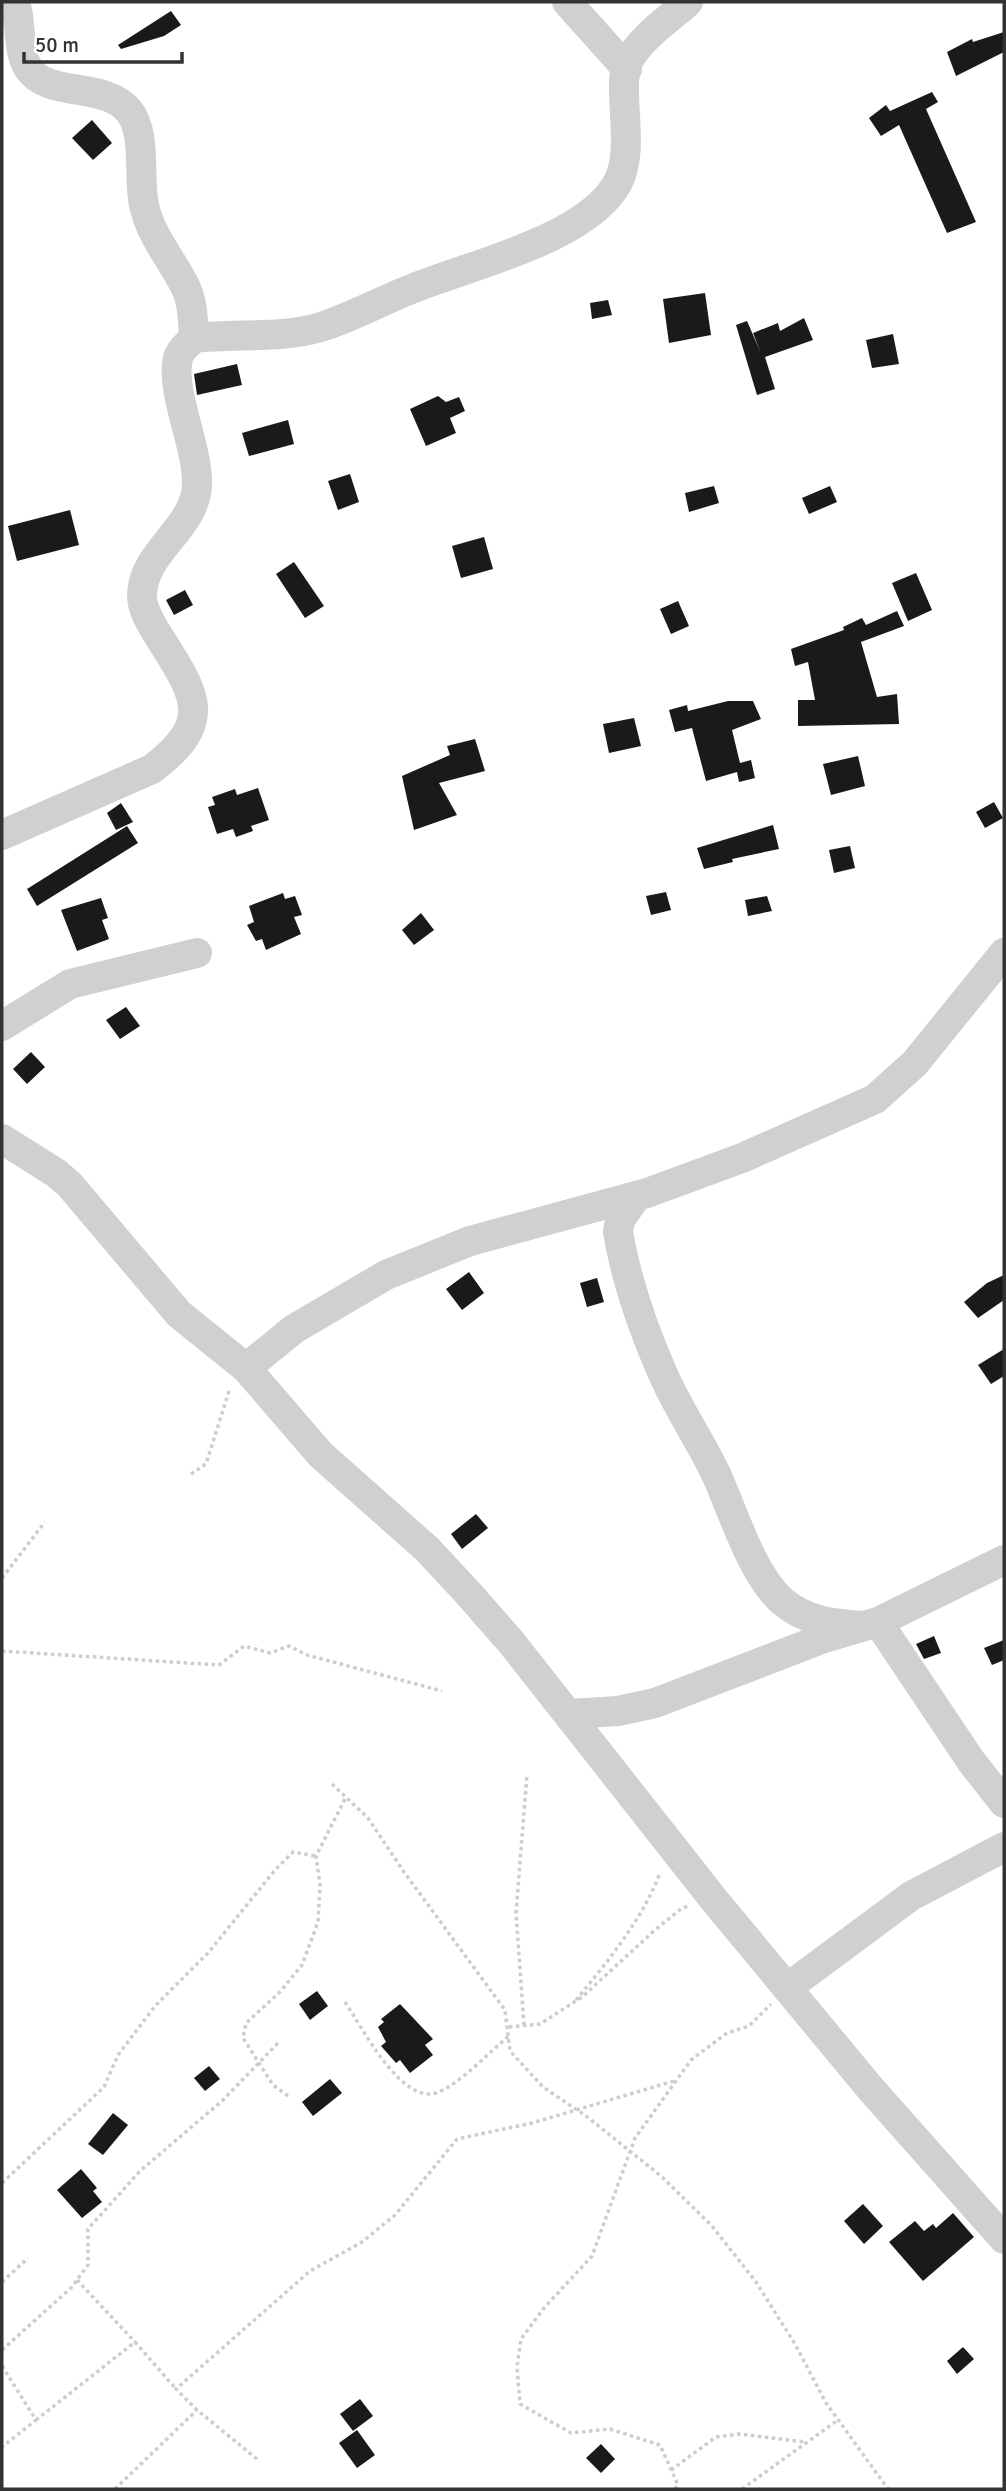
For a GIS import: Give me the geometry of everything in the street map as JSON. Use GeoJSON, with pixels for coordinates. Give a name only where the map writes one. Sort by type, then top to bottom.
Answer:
{"type":"FeatureCollection","features":[{"type":"Feature","properties":{"kind":"street"},"geometry":{"type":"LineString","coordinates":[[2,835],[152,769],[172,754],[187,736],[194,712],[191,692],[154,630],[142,598],[149,569],[187,519],[196,498],[197,475],[182,402],[178,359],[194,338],[193,317],[185,287],[162,252],[143,204],[134,118],[121,103],[107,97],[36,78],[27,67],[15,2]]}},
{"type":"Feature","properties":{"kind":"street"},"geometry":{"type":"LineString","coordinates":[[567,2],[627,69]]}},
{"type":"Feature","properties":{"kind":"street"},"geometry":{"type":"LineString","coordinates":[[194,338],[292,333],[321,327],[565,229],[606,198],[622,172],[627,125],[628,63],[647,39],[688,2]]}},
{"type":"Feature","properties":{"kind":"street"},"geometry":{"type":"LineString","coordinates":[[2,1026],[70,984],[197,953]]}},
{"type":"Feature","properties":{"kind":"street"},"geometry":{"type":"LineString","coordinates":[[246,1367],[294,1329],[386,1275],[505,1230],[636,1197],[742,1158],[874,1099],[915,1063],[1004,953]]}},
{"type":"Feature","properties":{"kind":"street"},"geometry":{"type":"LineString","coordinates":[[2,1139],[69,1184],[179,1314],[246,1367],[321,1455],[427,1549],[468,1592],[569,1714],[715,1901],[787,1988],[870,2088],[1004,2239]]}},
{"type":"Feature","properties":{"kind":"street"},"geometry":{"type":"LineString","coordinates":[[636,1197],[621,1220],[618,1232],[641,1312],[663,1374],[716,1474],[756,1562],[781,1600],[801,1614],[828,1622],[870,1624]]}},
{"type":"Feature","properties":{"kind":"street"},"geometry":{"type":"LineString","coordinates":[[569,1714],[618,1711],[655,1703],[870,1624],[1004,1560]]}},
{"type":"Feature","properties":{"kind":"street"},"geometry":{"type":"LineString","coordinates":[[870,1624],[1004,1803]]}},
{"type":"Feature","properties":{"kind":"street"},"geometry":{"type":"LineString","coordinates":[[787,1988],[911,1896],[1004,1847]]}},
{"type":"Feature","properties":{"kind":"path"},"geometry":{"type":"LineString","coordinates":[[191,1474],[206,1464],[232,1380],[246,1367]]}},
{"type":"Feature","properties":{"kind":"path"},"geometry":{"type":"LineString","coordinates":[[2,1578],[45,1522]]}},
{"type":"Feature","properties":{"kind":"path"},"geometry":{"type":"LineString","coordinates":[[2,1651],[219,1665],[244,1646],[270,1653],[289,1646],[307,1655],[442,1691]]}},
{"type":"Feature","properties":{"kind":"path"},"geometry":{"type":"LineString","coordinates":[[524,2025],[516,1913],[527,1775]]}},
{"type":"Feature","properties":{"kind":"path"},"geometry":{"type":"LineString","coordinates":[[332,1784],[368,1818],[505,2010],[510,2051],[543,2087],[576,2109],[661,2176],[712,2226],[769,2303],[838,2420],[888,2489]]}},
{"type":"Feature","properties":{"kind":"path"},"geometry":{"type":"LineString","coordinates":[[288,2096],[274,2085],[257,2064],[243,2038],[246,2023],[279,1993],[302,1965],[318,1923],[320,1885],[316,1856],[346,1797]]}},
{"type":"Feature","properties":{"kind":"path"},"geometry":{"type":"LineString","coordinates":[[573,2003],[611,1956],[647,1899],[671,1844]]}},
{"type":"Feature","properties":{"kind":"path"},"geometry":{"type":"LineString","coordinates":[[2,2183],[104,2087],[118,2055],[155,2006],[208,1953],[275,1870],[293,1852],[316,1856]]}},
{"type":"Feature","properties":{"kind":"path"},"geometry":{"type":"LineString","coordinates":[[509,2027],[540,2024],[573,2003],[682,1908],[715,1901]]}},
{"type":"Feature","properties":{"kind":"path"},"geometry":{"type":"LineString","coordinates":[[676,2489],[678,2485],[660,2445],[610,2429],[572,2433],[520,2404],[517,2367],[521,2339],[544,2308],[592,2256],[635,2138],[691,2060],[727,2033],[749,2026],[787,1988]]}},
{"type":"Feature","properties":{"kind":"path"},"geometry":{"type":"LineString","coordinates":[[345,2002],[402,2085],[423,2094],[437,2092],[455,2080],[510,2035]]}},
{"type":"Feature","properties":{"kind":"path"},"geometry":{"type":"LineString","coordinates":[[2,2350],[77,2280],[88,2265],[88,2229],[140,2171],[222,2101],[278,2043]]}},
{"type":"Feature","properties":{"kind":"path"},"geometry":{"type":"LineString","coordinates":[[176,2389],[310,2272],[362,2242],[395,2215],[457,2139],[676,2080]]}},
{"type":"Feature","properties":{"kind":"path"},"geometry":{"type":"LineString","coordinates":[[2,2283],[28,2258]]}},
{"type":"Feature","properties":{"kind":"path"},"geometry":{"type":"LineString","coordinates":[[77,2280],[197,2410],[257,2459]]}},
{"type":"Feature","properties":{"kind":"path"},"geometry":{"type":"LineString","coordinates":[[2,2447],[135,2342]]}},
{"type":"Feature","properties":{"kind":"path"},"geometry":{"type":"LineString","coordinates":[[2,2366],[36,2420]]}},
{"type":"Feature","properties":{"kind":"path"},"geometry":{"type":"LineString","coordinates":[[115,2489],[197,2410]]}},
{"type":"Feature","properties":{"kind":"path"},"geometry":{"type":"LineString","coordinates":[[742,2489],[838,2420]]}},
{"type":"Feature","properties":{"kind":"path"},"geometry":{"type":"LineString","coordinates":[[671,2470],[716,2437],[739,2434],[805,2442]]}},
{"type":"Feature","properties":{"kind":"building"},"geometry":{"type":"Polygon","coordinates":[[[171,11],[181,25],[164,36],[121,49],[118,45],[171,11]]]}},
{"type":"Feature","properties":{"kind":"building"},"geometry":{"type":"Polygon","coordinates":[[[1004,32],[1004,52],[956,76],[947,52],[972,39],[973,42],[1004,32]]]}},
{"type":"Feature","properties":{"kind":"building"},"geometry":{"type":"Polygon","coordinates":[[[932,92],[938,102],[926,109],[976,222],[947,233],[899,125],[881,136],[869,118],[886,105],[890,111],[932,92]]]}},
{"type":"Feature","properties":{"kind":"building"},"geometry":{"type":"Polygon","coordinates":[[[92,120],[112,143],[93,160],[72,138],[92,120]]]}},
{"type":"Feature","properties":{"kind":"building"},"geometry":{"type":"Polygon","coordinates":[[[705,293],[711,335],[669,343],[663,299],[705,293]]]}},
{"type":"Feature","properties":{"kind":"building"},"geometry":{"type":"Polygon","coordinates":[[[608,300],[612,315],[592,319],[590,303],[608,300]]]}},
{"type":"Feature","properties":{"kind":"building"},"geometry":{"type":"Polygon","coordinates":[[[804,318],[813,340],[765,357],[775,389],[757,395],[736,325],[747,321],[760,351],[753,333],[778,323],[780,331],[804,318]]]}},
{"type":"Feature","properties":{"kind":"building"},"geometry":{"type":"Polygon","coordinates":[[[893,334],[899,364],[872,368],[866,340],[893,334]]]}},
{"type":"Feature","properties":{"kind":"building"},"geometry":{"type":"Polygon","coordinates":[[[237,364],[242,385],[197,395],[194,374],[237,364]]]}},
{"type":"Feature","properties":{"kind":"building"},"geometry":{"type":"Polygon","coordinates":[[[438,396],[446,402],[459,397],[465,411],[450,418],[456,433],[426,446],[410,409],[438,396]]]}},
{"type":"Feature","properties":{"kind":"building"},"geometry":{"type":"Polygon","coordinates":[[[288,420],[294,444],[249,456],[242,433],[288,420]]]}},
{"type":"Feature","properties":{"kind":"building"},"geometry":{"type":"Polygon","coordinates":[[[350,474],[359,502],[338,510],[328,481],[350,474]]]}},
{"type":"Feature","properties":{"kind":"building"},"geometry":{"type":"Polygon","coordinates":[[[714,486],[719,503],[689,512],[685,493],[714,486]]]}},
{"type":"Feature","properties":{"kind":"building"},"geometry":{"type":"Polygon","coordinates":[[[830,486],[837,502],[809,514],[802,498],[830,486]]]}},
{"type":"Feature","properties":{"kind":"building"},"geometry":{"type":"Polygon","coordinates":[[[70,510],[79,545],[17,561],[8,526],[70,510]]]}},
{"type":"Feature","properties":{"kind":"building"},"geometry":{"type":"Polygon","coordinates":[[[484,537],[493,569],[461,578],[452,546],[484,537]]]}},
{"type":"Feature","properties":{"kind":"building"},"geometry":{"type":"Polygon","coordinates":[[[294,562],[324,606],[305,618],[276,574],[294,562]]]}},
{"type":"Feature","properties":{"kind":"building"},"geometry":{"type":"Polygon","coordinates":[[[916,573],[932,610],[908,621],[892,583],[916,573]]]}},
{"type":"Feature","properties":{"kind":"building"},"geometry":{"type":"Polygon","coordinates":[[[185,590],[193,605],[174,615],[166,600],[185,590]]]}},
{"type":"Feature","properties":{"kind":"building"},"geometry":{"type":"Polygon","coordinates":[[[678,601],[689,626],[671,634],[660,609],[678,601]]]}},
{"type":"Feature","properties":{"kind":"building"},"geometry":{"type":"Polygon","coordinates":[[[897,611],[904,626],[861,642],[877,697],[897,694],[899,724],[798,726],[798,700],[815,700],[808,662],[795,666],[791,649],[844,630],[843,627],[862,618],[866,625],[897,611]]]}},
{"type":"Feature","properties":{"kind":"building"},"geometry":{"type":"Polygon","coordinates":[[[728,701],[753,701],[761,719],[732,730],[740,763],[751,760],[755,778],[739,782],[737,772],[706,781],[692,728],[675,732],[669,710],[687,705],[688,711],[728,701]]]}},
{"type":"Feature","properties":{"kind":"building"},"geometry":{"type":"Polygon","coordinates":[[[634,718],[641,746],[609,753],[603,724],[634,718]]]}},
{"type":"Feature","properties":{"kind":"building"},"geometry":{"type":"Polygon","coordinates":[[[475,739],[485,771],[439,783],[457,815],[414,830],[402,776],[450,755],[447,746],[475,739]]]}},
{"type":"Feature","properties":{"kind":"building"},"geometry":{"type":"Polygon","coordinates":[[[858,756],[865,786],[831,795],[823,764],[858,756]]]}},
{"type":"Feature","properties":{"kind":"building"},"geometry":{"type":"Polygon","coordinates":[[[258,788],[269,820],[251,826],[253,831],[236,837],[233,829],[217,834],[208,807],[215,805],[212,797],[235,789],[237,795],[258,788]]]}},
{"type":"Feature","properties":{"kind":"building"},"geometry":{"type":"Polygon","coordinates":[[[994,802],[1003,818],[985,828],[976,812],[994,802]]]}},
{"type":"Feature","properties":{"kind":"building"},"geometry":{"type":"Polygon","coordinates":[[[121,803],[133,822],[116,830],[107,813],[121,803]]]}},
{"type":"Feature","properties":{"kind":"building"},"geometry":{"type":"Polygon","coordinates":[[[773,825],[779,849],[732,859],[733,862],[704,869],[697,848],[773,825]]]}},
{"type":"Feature","properties":{"kind":"building"},"geometry":{"type":"Polygon","coordinates":[[[127,826],[138,843],[37,906],[27,889],[127,826]]]}},
{"type":"Feature","properties":{"kind":"building"},"geometry":{"type":"Polygon","coordinates":[[[850,846],[855,868],[834,873],[829,850],[850,846]]]}},
{"type":"Feature","properties":{"kind":"building"},"geometry":{"type":"Polygon","coordinates":[[[666,892],[671,910],[651,915],[646,896],[666,892]]]}},
{"type":"Feature","properties":{"kind":"building"},"geometry":{"type":"Polygon","coordinates":[[[283,893],[285,899],[295,896],[302,915],[294,917],[301,934],[266,950],[262,939],[256,941],[247,925],[254,922],[249,906],[283,893]]]}},
{"type":"Feature","properties":{"kind":"building"},"geometry":{"type":"Polygon","coordinates":[[[767,896],[772,911],[748,916],[745,900],[767,896]]]}},
{"type":"Feature","properties":{"kind":"building"},"geometry":{"type":"Polygon","coordinates":[[[101,898],[108,918],[102,920],[109,939],[77,951],[61,910],[101,898]]]}},
{"type":"Feature","properties":{"kind":"building"},"geometry":{"type":"Polygon","coordinates":[[[421,913],[434,930],[414,945],[402,930],[421,913]]]}},
{"type":"Feature","properties":{"kind":"building"},"geometry":{"type":"Polygon","coordinates":[[[126,1007],[140,1026],[120,1039],[106,1020],[126,1007]]]}},
{"type":"Feature","properties":{"kind":"building"},"geometry":{"type":"Polygon","coordinates":[[[31,1052],[45,1067],[27,1084],[13,1069],[31,1052]]]}},
{"type":"Feature","properties":{"kind":"building"},"geometry":{"type":"Polygon","coordinates":[[[469,1272],[484,1293],[462,1310],[446,1289],[469,1272]]]}},
{"type":"Feature","properties":{"kind":"building"},"geometry":{"type":"Polygon","coordinates":[[[1004,1275],[1004,1300],[978,1318],[964,1302],[987,1283],[1004,1275]]]}},
{"type":"Feature","properties":{"kind":"building"},"geometry":{"type":"Polygon","coordinates":[[[597,1278],[604,1302],[587,1307],[580,1283],[597,1278]]]}},
{"type":"Feature","properties":{"kind":"building"},"geometry":{"type":"Polygon","coordinates":[[[1004,1349],[1004,1376],[991,1384],[978,1365],[1004,1349]]]}},
{"type":"Feature","properties":{"kind":"building"},"geometry":{"type":"Polygon","coordinates":[[[476,1514],[488,1528],[462,1549],[451,1534],[476,1514]]]}},
{"type":"Feature","properties":{"kind":"building"},"geometry":{"type":"Polygon","coordinates":[[[934,1636],[941,1653],[924,1659],[916,1644],[934,1636]]]}},
{"type":"Feature","properties":{"kind":"building"},"geometry":{"type":"Polygon","coordinates":[[[1004,1640],[1004,1660],[992,1665],[984,1648],[1004,1640]]]}},
{"type":"Feature","properties":{"kind":"building"},"geometry":{"type":"Polygon","coordinates":[[[317,1991],[328,2006],[310,2020],[299,2004],[317,1991]]]}},
{"type":"Feature","properties":{"kind":"building"},"geometry":{"type":"Polygon","coordinates":[[[400,2004],[433,2039],[425,2045],[433,2055],[410,2073],[400,2060],[396,2063],[381,2046],[386,2042],[378,2027],[384,2022],[381,2019],[400,2004]]]}},
{"type":"Feature","properties":{"kind":"building"},"geometry":{"type":"Polygon","coordinates":[[[209,2066],[220,2079],[205,2091],[194,2078],[209,2066]]]}},
{"type":"Feature","properties":{"kind":"building"},"geometry":{"type":"Polygon","coordinates":[[[330,2079],[342,2093],[313,2116],[302,2102],[330,2079]]]}},
{"type":"Feature","properties":{"kind":"building"},"geometry":{"type":"Polygon","coordinates":[[[113,2113],[128,2125],[103,2155],[88,2144],[113,2113]]]}},
{"type":"Feature","properties":{"kind":"building"},"geometry":{"type":"Polygon","coordinates":[[[81,2169],[97,2188],[93,2191],[102,2202],[82,2218],[57,2190],[81,2169]]]}},
{"type":"Feature","properties":{"kind":"building"},"geometry":{"type":"Polygon","coordinates":[[[863,2204],[883,2226],[864,2244],[844,2221],[863,2204]]]}},
{"type":"Feature","properties":{"kind":"building"},"geometry":{"type":"Polygon","coordinates":[[[953,2213],[974,2237],[923,2281],[889,2242],[915,2221],[924,2231],[933,2224],[936,2228],[953,2213]]]}},
{"type":"Feature","properties":{"kind":"building"},"geometry":{"type":"Polygon","coordinates":[[[963,2347],[974,2359],[957,2374],[947,2361],[963,2347]]]}},
{"type":"Feature","properties":{"kind":"building"},"geometry":{"type":"Polygon","coordinates":[[[360,2399],[373,2416],[353,2431],[340,2414],[360,2399]]]}},
{"type":"Feature","properties":{"kind":"building"},"geometry":{"type":"Polygon","coordinates":[[[357,2430],[375,2455],[357,2468],[339,2443],[357,2430]]]}},
{"type":"Feature","properties":{"kind":"building"},"geometry":{"type":"Polygon","coordinates":[[[601,2444],[615,2459],[601,2473],[586,2458],[601,2444]]]}}]}
